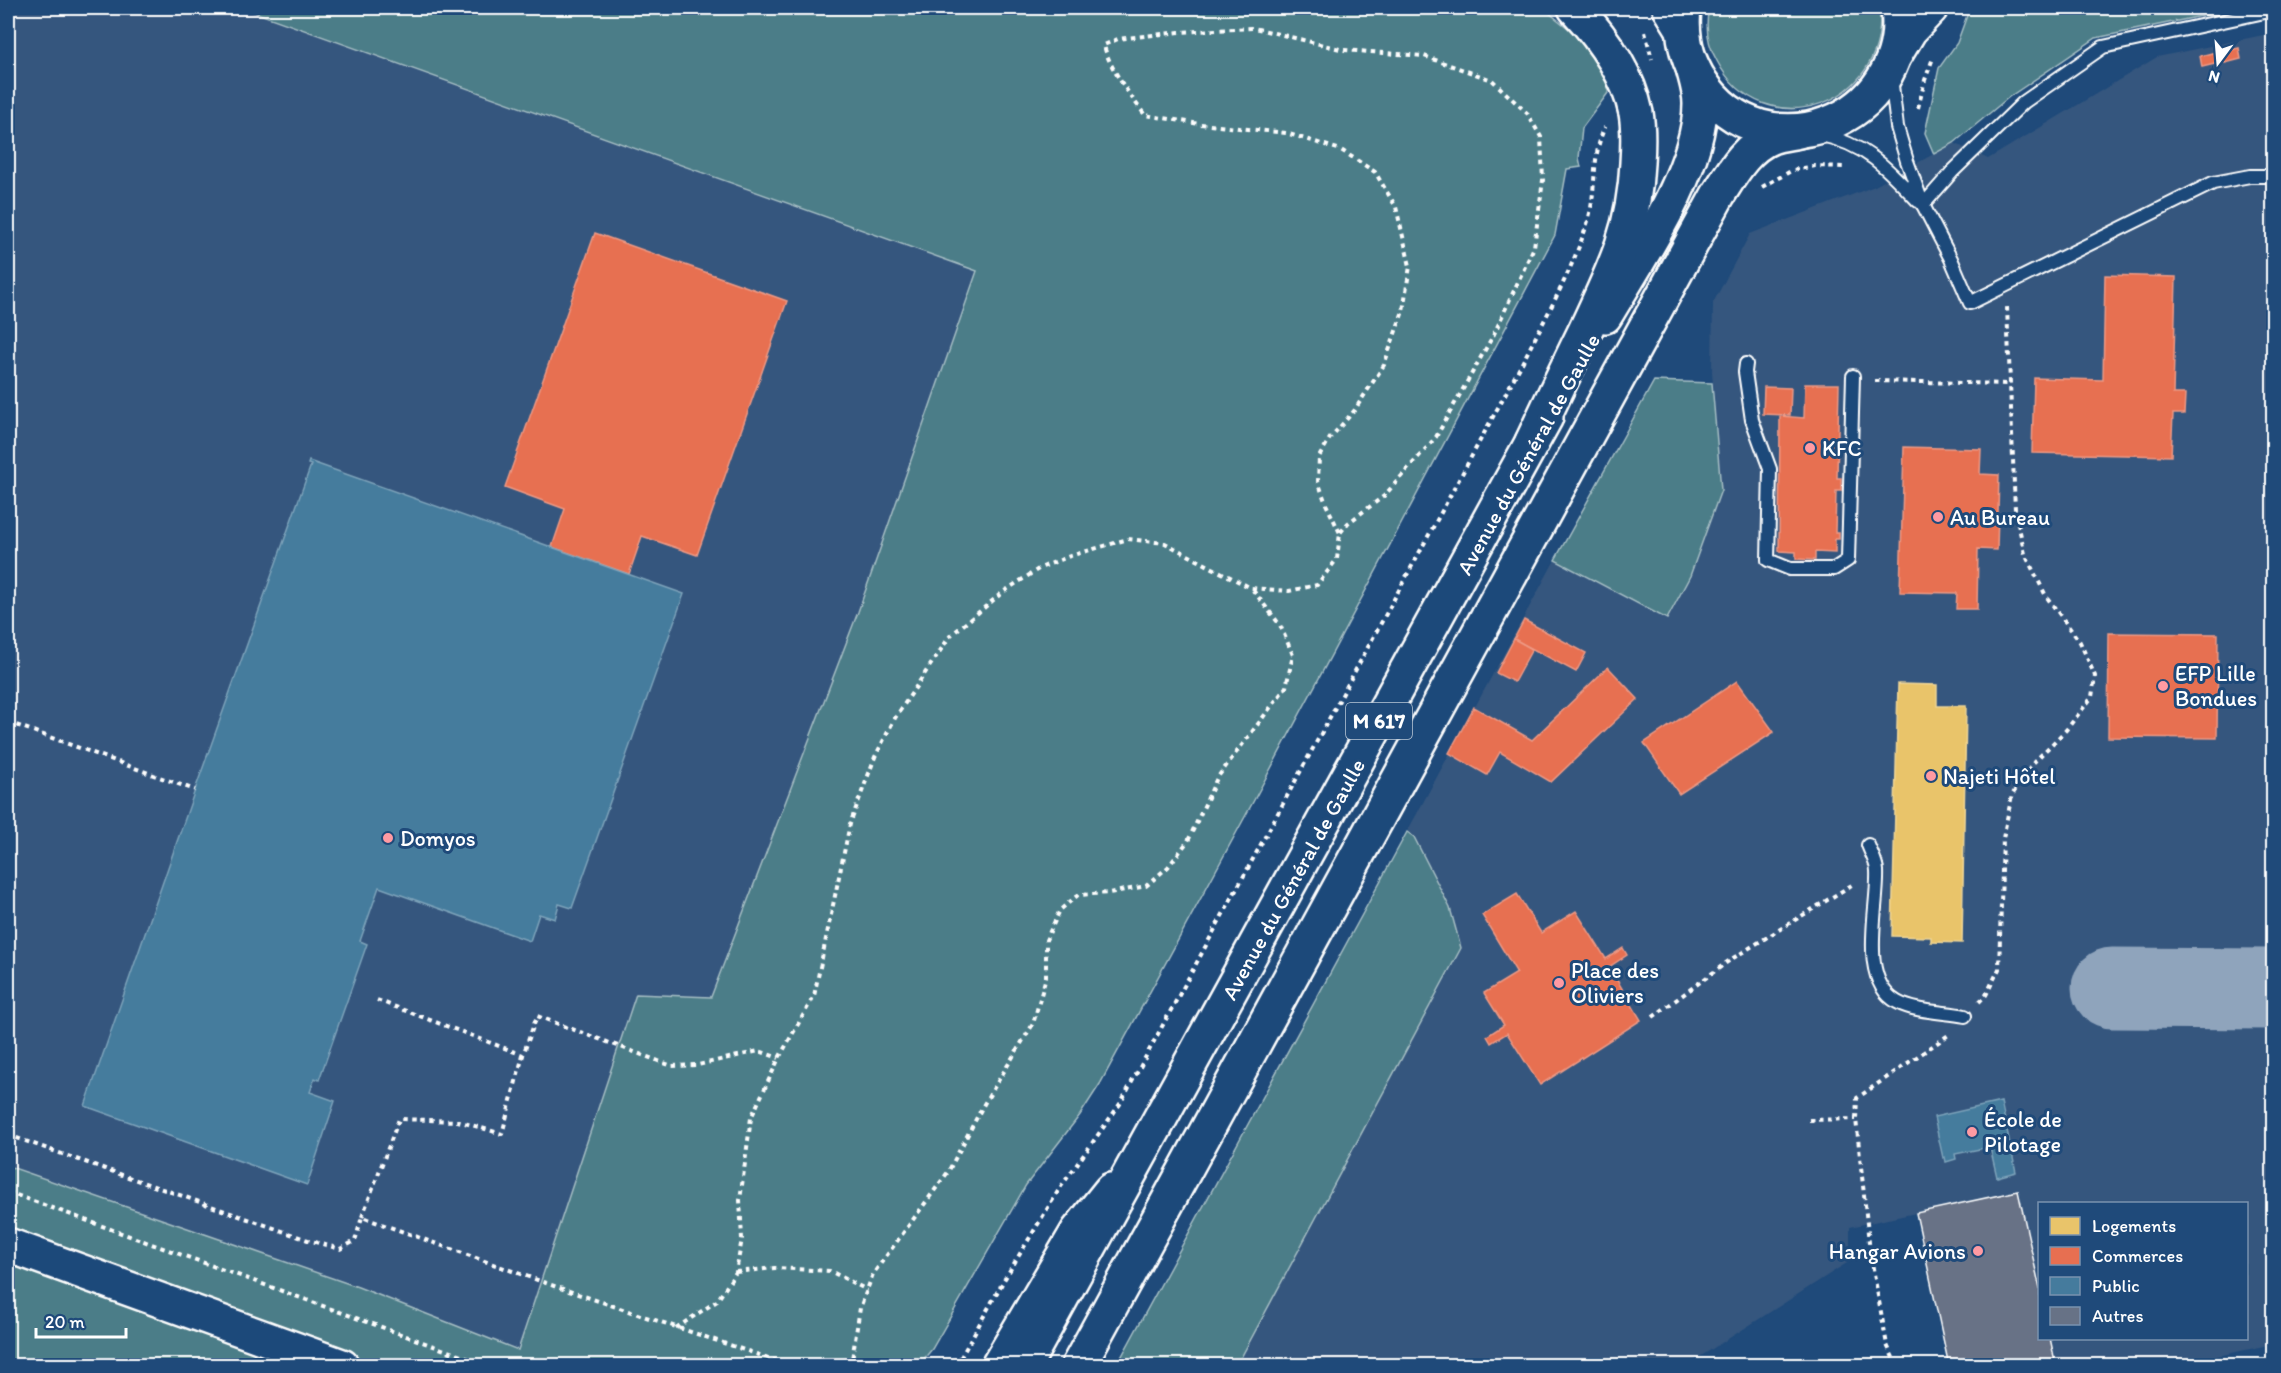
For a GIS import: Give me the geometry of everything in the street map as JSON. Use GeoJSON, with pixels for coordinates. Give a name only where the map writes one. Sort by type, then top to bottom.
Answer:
{"type":"FeatureCollection","features":[{"type":"Feature","properties":{"kind":"main road"},"geometry":{"type":"LineString","coordinates":[[1532,442],[1619,258],[1633,210],[1637,180],[1638,129],[1635,111],[1625,84],[1610,55],[1592,26],[1575,8]]}},
{"type":"Feature","properties":{"kind":"main road"},"geometry":{"type":"LineString","coordinates":[[1892,61],[1899,30],[1898,8]]}},
{"type":"Feature","properties":{"kind":"main road","name":"Avenue du Général de Gaulle"},"geometry":{"type":"LineString","coordinates":[[1078,1365],[1718,195],[1744,157],[1756,146],[1771,137],[1824,126],[1859,108],[1877,89],[1910,30],[1931,8]]}},
{"type":"Feature","properties":{"kind":"main road"},"geometry":{"type":"LineString","coordinates":[[1679,15],[1686,49],[1693,68],[1711,95],[1736,116],[1767,128],[1799,131]]}},
{"type":"Feature","properties":{"kind":"main road","name":"Avenue du Général de Gaulle"},"geometry":{"type":"LineString","coordinates":[[1024,1365],[1532,442],[1655,230],[1684,169],[1698,129],[1700,104],[1693,68]]}},
{"type":"Feature","properties":{"kind":"main road"},"geometry":{"type":"LineString","coordinates":[[998,1365],[1083,1224],[1140,1157]]}},
{"type":"Feature","properties":{"kind":"main road"},"geometry":{"type":"LineString","coordinates":[[8,1245],[342,1365]]}},
{"type":"Feature","properties":{"kind":"lane"},"geometry":{"type":"LineString","coordinates":[[1923,205],[1952,172],[2024,102],[2103,47],[2274,10]]}},
{"type":"Feature","properties":{"kind":"lane"},"geometry":{"type":"LineString","coordinates":[[1892,61],[1897,127],[1923,205],[1951,259],[1970,303],[2213,183],[2250,176],[2274,176]]}},
{"type":"Feature","properties":{"kind":"lane"},"geometry":{"type":"LineString","coordinates":[[1799,131],[1838,138],[1858,147],[1878,160],[1923,205]]}},
{"type":"Feature","properties":{"kind":"lane"},"geometry":{"type":"LineString","coordinates":[[1746,364],[1745,372],[1752,420],[1770,469],[1768,560],[1790,569],[1834,569],[1848,560],[1853,379]]}},
{"type":"Feature","properties":{"kind":"lane"},"geometry":{"type":"LineString","coordinates":[[1868,845],[1878,869],[1873,946],[1875,970],[1882,989],[1897,1002],[1965,1016]]}},
{"type":"Feature","properties":{"kind":"path"},"geometry":{"type":"LineString","coordinates":[[676,1328],[717,1301],[736,1272],[742,1239],[740,1200],[751,1118],[779,1058],[814,996],[850,824],[875,757],[895,718],[950,636],[1003,592],[1040,568],[1070,556],[1128,539],[1166,543],[1251,588],[1289,591],[1317,585],[1337,559],[1340,533],[1348,523],[1384,496],[1436,437],[1494,334],[1534,247],[1543,180],[1541,137],[1527,113],[1492,80],[1424,56],[1344,50],[1254,28],[1118,39],[1104,45],[1106,55],[1129,94],[1145,115],[1200,124],[1286,133],[1341,150],[1375,172],[1396,207],[1410,267],[1403,311],[1384,364],[1354,411],[1330,438],[1319,457],[1318,480],[1326,504],[1340,533]]}},
{"type":"Feature","properties":{"kind":"path"},"geometry":{"type":"LineString","coordinates":[[956,1365],[1060,1188],[1120,1104],[1157,1038],[1547,316],[1587,224],[1593,199],[1597,150],[1605,127],[1614,119],[1635,111]]}},
{"type":"Feature","properties":{"kind":"path"},"geometry":{"type":"LineString","coordinates":[[1897,1365],[1887,1345],[1870,1252],[1856,1119],[1857,1098],[1948,1037],[1986,995],[1999,969],[2003,838],[2012,795],[2034,762],[2066,730],[2092,697],[2096,676],[2080,642],[2046,596],[2025,554],[2015,510],[2006,302],[2001,286]]}},
{"type":"Feature","properties":{"kind":"path"},"geometry":{"type":"LineString","coordinates":[[1853,379],[2009,384]]}},
{"type":"Feature","properties":{"kind":"path"},"geometry":{"type":"LineString","coordinates":[[851,1365],[860,1308],[873,1274],[948,1173],[984,1104],[1033,1024],[1046,977],[1046,940],[1060,910],[1078,895],[1109,893],[1146,886],[1168,867],[1188,841],[1217,778],[1286,687],[1293,655],[1280,626],[1251,588]]}},
{"type":"Feature","properties":{"kind":"path"},"geometry":{"type":"LineString","coordinates":[[8,722],[195,789]]}},
{"type":"Feature","properties":{"kind":"path"},"geometry":{"type":"LineString","coordinates":[[1653,1017],[1730,960],[1878,869]]}},
{"type":"Feature","properties":{"kind":"path"},"geometry":{"type":"LineString","coordinates":[[377,1000],[523,1055]]}},
{"type":"Feature","properties":{"kind":"path"},"geometry":{"type":"LineString","coordinates":[[8,1136],[340,1249],[355,1241],[399,1119],[458,1121],[502,1134],[523,1055],[537,1016],[672,1066],[698,1065],[759,1051],[779,1058]]}},
{"type":"Feature","properties":{"kind":"path"},"geometry":{"type":"LineString","coordinates":[[1809,1120],[1856,1119]]}},
{"type":"Feature","properties":{"kind":"path"},"geometry":{"type":"LineString","coordinates":[[8,1192],[489,1365]]}},
{"type":"Feature","properties":{"kind":"path"},"geometry":{"type":"LineString","coordinates":[[362,1217],[676,1328],[792,1365]]}},
{"type":"Feature","properties":{"kind":"path"},"geometry":{"type":"LineString","coordinates":[[736,1272],[776,1268],[831,1271],[867,1290]]}},
{"type":"Feature","properties":{"kind":"shaded area"},"geometry":{"type":"Polygon","coordinates":[[[8,8],[243,8],[978,271],[858,612],[711,997],[636,994],[518,1350],[358,1287],[8,1166],[8,8]]]}},
{"type":"Feature","properties":{"kind":"shaded area"},"geometry":{"type":"Polygon","coordinates":[[[2273,33],[2273,1344],[2176,1365],[1949,1365],[1916,1213],[1850,1227],[1850,1261],[1687,1365],[1237,1366],[1461,948],[1450,908],[1414,837],[1407,832],[1555,560],[1666,619],[1721,490],[1712,371],[1713,303],[1750,234],[1875,186],[1954,143],[1988,159],[2157,57],[2273,33]]]}},
{"type":"Feature","properties":{"kind":"green space"},"geometry":{"type":"Polygon","coordinates":[[[243,8],[1543,8],[1579,37],[1609,74],[1608,93],[1582,128],[1579,158],[1581,167],[1567,169],[1555,235],[1253,802],[1100,1084],[1080,1115],[1026,1185],[932,1349],[919,1365],[18,1366],[8,1359],[8,1166],[358,1287],[518,1350],[636,994],[711,997],[858,612],[977,271],[243,8]]]}},
{"type":"Feature","properties":{"kind":"green space"},"geometry":{"type":"Polygon","coordinates":[[[1709,8],[1879,8],[1877,42],[1865,70],[1845,91],[1820,104],[1792,108],[1763,103],[1738,88],[1717,61],[1708,35],[1709,8]]]}},
{"type":"Feature","properties":{"kind":"green space"},"geometry":{"type":"Polygon","coordinates":[[[1978,8],[2240,8],[2096,38],[2009,97],[1954,143],[1934,154],[1925,133],[1939,68],[1957,43],[1969,10],[1978,8]]]}},
{"type":"Feature","properties":{"kind":"green space"},"geometry":{"type":"Polygon","coordinates":[[[1654,381],[1712,383],[1721,490],[1690,576],[1667,619],[1555,560],[1654,381]]]}},
{"type":"Feature","properties":{"kind":"green space"},"geometry":{"type":"Polygon","coordinates":[[[1407,832],[1414,837],[1450,908],[1461,948],[1237,1365],[1117,1365],[1407,832]]]}},
{"type":"Feature","properties":{"kind":"building: Logements","name":"Najeti Hôtel"},"geometry":{"type":"Polygon","coordinates":[[[1898,684],[1937,685],[1937,706],[1966,706],[1962,943],[1931,942],[1931,937],[1892,936],[1898,684]]]}},
{"type":"Feature","properties":{"kind":"building: Commerces"},"geometry":{"type":"Polygon","coordinates":[[[2239,48],[2241,59],[2225,63],[2222,52],[2239,48]]]}},
{"type":"Feature","properties":{"kind":"building: Commerces"},"geometry":{"type":"Polygon","coordinates":[[[2216,52],[2219,63],[2202,67],[2200,56],[2216,52]]]}},
{"type":"Feature","properties":{"kind":"building: Commerces"},"geometry":{"type":"Polygon","coordinates":[[[595,233],[787,301],[697,555],[642,536],[629,574],[552,547],[565,509],[505,487],[595,233]]]}},
{"type":"Feature","properties":{"kind":"building: Commerces"},"geometry":{"type":"Polygon","coordinates":[[[2105,275],[2176,277],[2173,394],[2185,394],[2184,414],[2173,414],[2171,456],[2032,453],[2034,378],[2103,380],[2105,275]]]}},
{"type":"Feature","properties":{"kind":"building: Commerces"},"geometry":{"type":"Polygon","coordinates":[[[1805,384],[1839,384],[1837,478],[1841,478],[1841,491],[1836,491],[1835,532],[1839,532],[1839,539],[1835,539],[1835,553],[1815,552],[1815,560],[1796,559],[1796,552],[1779,551],[1780,416],[1804,418],[1805,384]]]}},
{"type":"Feature","properties":{"kind":"building: Commerces"},"geometry":{"type":"Polygon","coordinates":[[[1764,387],[1791,388],[1790,415],[1763,414],[1764,387]]]}},
{"type":"Feature","properties":{"kind":"building: Commerces"},"geometry":{"type":"Polygon","coordinates":[[[1904,447],[1981,449],[1980,474],[1999,475],[1997,550],[1978,549],[1977,609],[1956,609],[1957,593],[1900,592],[1904,447]]]}},
{"type":"Feature","properties":{"kind":"building: Commerces"},"geometry":{"type":"Polygon","coordinates":[[[1524,620],[1586,653],[1576,672],[1514,639],[1524,620]]]}},
{"type":"Feature","properties":{"kind":"building: Commerces","name":"EFP Lille Bondues"},"geometry":{"type":"Polygon","coordinates":[[[2109,633],[2218,634],[2217,738],[2108,737],[2109,633]]]}},
{"type":"Feature","properties":{"kind":"building: Commerces"},"geometry":{"type":"Polygon","coordinates":[[[1514,639],[1532,649],[1514,682],[1496,673],[1514,639]]]}},
{"type":"Feature","properties":{"kind":"building: Commerces"},"geometry":{"type":"Polygon","coordinates":[[[1608,667],[1638,699],[1551,782],[1500,752],[1487,775],[1449,753],[1474,707],[1532,740],[1608,667]]]}},
{"type":"Feature","properties":{"kind":"building: Commerces"},"geometry":{"type":"Polygon","coordinates":[[[1737,681],[1774,732],[1679,794],[1644,743],[1737,681]]]}},
{"type":"Feature","properties":{"kind":"building: Commerces","name":"Place des Oliviers"},"geometry":{"type":"Polygon","coordinates":[[[1517,894],[1541,933],[1576,911],[1606,959],[1623,948],[1627,955],[1609,967],[1641,1020],[1540,1085],[1507,1033],[1491,1043],[1487,1036],[1504,1025],[1484,993],[1517,973],[1482,915],[1517,894]]]}},
{"type":"Feature","properties":{"kind":"building: Public","name":"Domyos"},"geometry":{"type":"Polygon","coordinates":[[[309,461],[684,594],[572,908],[559,904],[555,919],[539,914],[530,941],[379,887],[360,941],[367,944],[319,1080],[315,1078],[310,1092],[335,1101],[307,1185],[85,1106],[311,465],[308,464],[309,461]]]}},
{"type":"Feature","properties":{"kind":"building: Public","name":"École de Pilotage"},"geometry":{"type":"Polygon","coordinates":[[[2001,1102],[2016,1172],[1997,1177],[1990,1147],[1955,1154],[1956,1159],[1946,1162],[1945,1157],[1943,1158],[1934,1117],[2001,1102]]]}},
{"type":"Feature","properties":{"kind":"building: Autres"},"geometry":{"type":"Polygon","coordinates":[[[2272,685],[2274,685],[2274,751],[2271,751],[2272,685]]]}},
{"type":"Feature","properties":{"kind":"building: Autres","name":"Hangar Avions"},"geometry":{"type":"Polygon","coordinates":[[[2018,1191],[2038,1280],[2038,1340],[2050,1340],[2056,1366],[1949,1366],[1916,1213],[2018,1191]]]}},
{"type":"Feature","properties":{"kind":"taxiway"},"geometry":{"type":"LineString","coordinates":[[2112,988],[2274,989]]}},
{"type":"Feature","properties":{"kind":"place","name":"KFC"},"geometry":{"type":"Point","coordinates":[1810,448]}},
{"type":"Feature","properties":{"kind":"place","name":"Au Bureau"},"geometry":{"type":"Point","coordinates":[1938,517]}},
{"type":"Feature","properties":{"kind":"place","name":"EFP Lille Bondues"},"geometry":{"type":"Point","coordinates":[2163,686]}},
{"type":"Feature","properties":{"kind":"place","name":"Najeti Hôtel"},"geometry":{"type":"Point","coordinates":[1931,776]}},
{"type":"Feature","properties":{"kind":"place","name":"Domyos"},"geometry":{"type":"Point","coordinates":[388,838]}},
{"type":"Feature","properties":{"kind":"place","name":"Place des Oliviers"},"geometry":{"type":"Point","coordinates":[1559,983]}},
{"type":"Feature","properties":{"kind":"place","name":"École de Pilotage"},"geometry":{"type":"Point","coordinates":[1972,1132]}},
{"type":"Feature","properties":{"kind":"place","name":"Hangar Avions"},"geometry":{"type":"Point","coordinates":[1978,1251]}}]}
